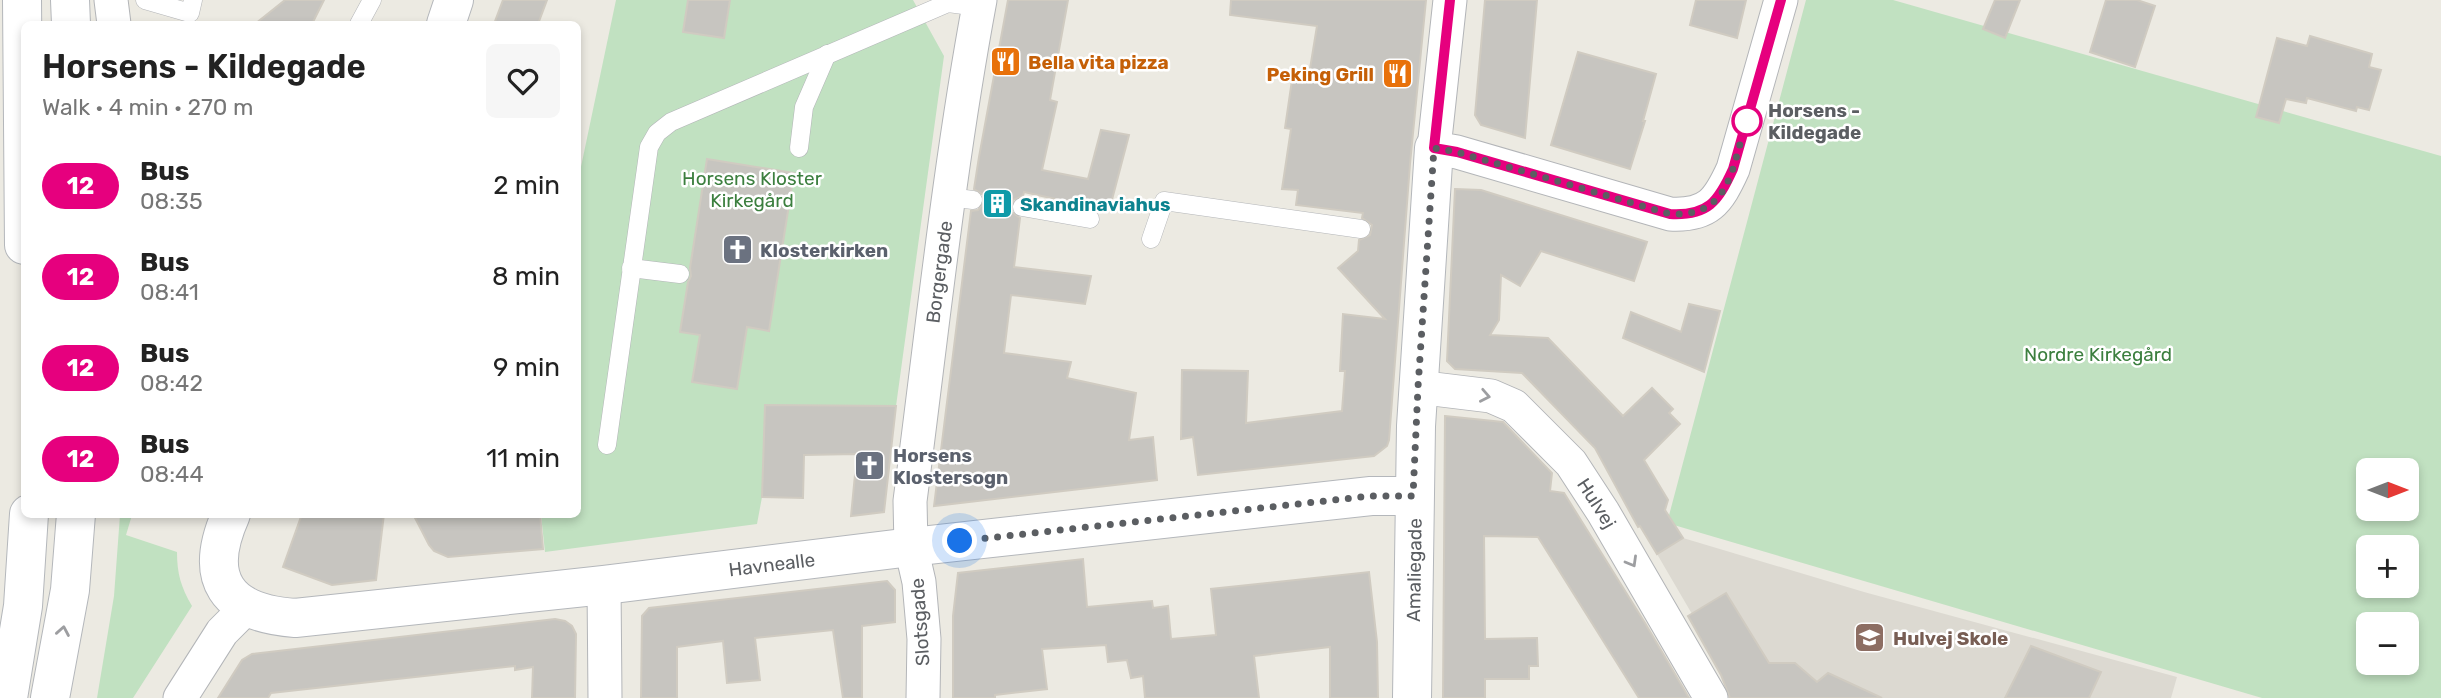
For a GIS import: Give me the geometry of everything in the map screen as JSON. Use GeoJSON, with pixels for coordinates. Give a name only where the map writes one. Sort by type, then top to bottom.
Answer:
{"type":"FeatureCollection","features":[{"type":"Feature","properties":{"kind":"street"},"geometry":{"type":"LineString","coordinates":[[22,0],[23,21]]}},
{"type":"Feature","properties":{"kind":"street"},"geometry":{"type":"LineString","coordinates":[[70,0],[71,21]]}},
{"type":"Feature","properties":{"kind":"street"},"geometry":{"type":"LineString","coordinates":[[111,0],[114,21]]}},
{"type":"Feature","properties":{"kind":"street"},"geometry":{"type":"LineString","coordinates":[[447,21],[454,0]]}},
{"type":"Feature","properties":{"kind":"street"},"geometry":{"type":"LineString","coordinates":[[1450,0],[1434,148],[1457,152],[1670,214],[1689,215],[1707,209],[1723,192],[1733,169],[1781,0]]}},
{"type":"Feature","properties":{"kind":"street","name":"Borgergade"},"geometry":{"type":"LineString","coordinates":[[911,547],[910,501],[960,198],[964,83],[980,4]]}},
{"type":"Feature","properties":{"kind":"street"},"geometry":{"type":"LineString","coordinates":[[0,64],[21,78]]}},
{"type":"Feature","properties":{"kind":"street"},"geometry":{"type":"LineString","coordinates":[[0,126],[21,136]]}},
{"type":"Feature","properties":{"kind":"street","name":"Amaliegade"},"geometry":{"type":"LineString","coordinates":[[1412,698],[1413,496],[1421,235],[1434,148]]}},
{"type":"Feature","properties":{"kind":"street","name":"Hulvej"},"geometry":{"type":"LineString","coordinates":[[1418,387],[1491,396],[1514,405],[1570,463],[1602,512],[1711,698]]}},
{"type":"Feature","properties":{"kind":"street","name":"Havnealle"},"geometry":{"type":"LineString","coordinates":[[246,608],[272,616],[295,618],[1371,496],[1413,496]]}},
{"type":"Feature","properties":{"kind":"street"},"geometry":{"type":"LineString","coordinates":[[7,678],[23,606],[29,518]]}},
{"type":"Feature","properties":{"kind":"street"},"geometry":{"type":"LineString","coordinates":[[50,698],[70,590],[76,518]]}},
{"type":"Feature","properties":{"kind":"street"},"geometry":{"type":"LineString","coordinates":[[180,698],[222,632],[246,608],[226,590],[219,569],[220,547],[230,518]]}},
{"type":"Feature","properties":{"kind":"street","name":"Slotsgade"},"geometry":{"type":"LineString","coordinates":[[911,547],[919,582],[924,639],[923,698]]}},
{"type":"Feature","properties":{"kind":"street"},"geometry":{"type":"LineString","coordinates":[[604,584],[605,698]]}},
{"type":"Feature","properties":{"kind":"lane"},"geometry":{"type":"LineString","coordinates":[[145,0],[190,13],[193,0]]}},
{"type":"Feature","properties":{"kind":"lane"},"geometry":{"type":"LineString","coordinates":[[361,21],[372,0]]}},
{"type":"Feature","properties":{"kind":"lane"},"geometry":{"type":"LineString","coordinates":[[607,445],[649,147],[657,133],[671,122],[948,3],[980,4]]}},
{"type":"Feature","properties":{"kind":"lane"},"geometry":{"type":"LineString","coordinates":[[799,148],[804,107],[827,54]]}},
{"type":"Feature","properties":{"kind":"lane"},"geometry":{"type":"LineString","coordinates":[[1151,239],[1164,201],[1361,229]]}},
{"type":"Feature","properties":{"kind":"lane"},"geometry":{"type":"LineString","coordinates":[[1022,207],[1090,219]]}},
{"type":"Feature","properties":{"kind":"lane"},"geometry":{"type":"LineString","coordinates":[[631,268],[680,274]]}},
{"type":"Feature","properties":{"kind":"shaded area","name":"Hulvej Skole"},"geometry":{"type":"Polygon","coordinates":[[[1683,538],[1864,592],[2177,677],[2171,698],[1741,698],[1657,554],[1683,538]]]}},
{"type":"Feature","properties":{"kind":"green space","name":"Horsens Kloster Kirkegård"},"geometry":{"type":"Polygon","coordinates":[[[616,0],[913,0],[944,56],[896,406],[765,405],[762,497],[757,524],[545,552],[541,518],[581,518],[581,167],[616,0]]]}},
{"type":"Feature","properties":{"kind":"green space","name":"Nordre Kirkegård"},"geometry":{"type":"Polygon","coordinates":[[[1806,0],[1893,0],[2441,156],[2441,698],[2262,698],[1667,523],[1806,0]]]}},
{"type":"Feature","properties":{"kind":"green space"},"geometry":{"type":"Polygon","coordinates":[[[120,518],[131,518],[126,535],[177,552],[180,580],[192,606],[133,698],[97,698],[114,596],[120,518]]]}},
{"type":"Feature","properties":{"kind":"building"},"geometry":{"type":"Polygon","coordinates":[[[285,0],[324,0],[314,21],[259,21],[285,0]]]}},
{"type":"Feature","properties":{"kind":"building"},"geometry":{"type":"Polygon","coordinates":[[[503,0],[547,0],[539,21],[495,21],[503,0]]]}},
{"type":"Feature","properties":{"kind":"building"},"geometry":{"type":"Polygon","coordinates":[[[688,0],[730,0],[724,38],[683,32],[688,0]]]}},
{"type":"Feature","properties":{"kind":"building"},"geometry":{"type":"Polygon","coordinates":[[[1008,0],[1068,0],[1050,100],[1057,102],[1042,170],[1088,179],[1101,130],[1129,135],[1109,211],[1024,192],[1023,196],[1013,200],[1012,212],[1020,218],[1014,267],[1091,276],[1085,304],[1011,295],[1004,353],[1071,362],[1067,378],[1136,393],[1129,440],[1153,437],[1157,480],[934,506],[971,211],[978,210],[984,202],[983,195],[974,189],[1008,0]]]}},
{"type":"Feature","properties":{"kind":"building"},"geometry":{"type":"Polygon","coordinates":[[[1231,0],[1426,0],[1410,164],[1389,440],[1387,446],[1374,456],[1198,475],[1193,437],[1181,439],[1182,370],[1248,371],[1246,423],[1342,411],[1345,371],[1340,371],[1343,314],[1385,319],[1338,268],[1358,251],[1359,240],[1370,235],[1372,225],[1362,218],[1363,213],[1296,205],[1298,190],[1282,189],[1291,129],[1285,128],[1293,73],[1309,75],[1317,26],[1230,15],[1231,0]]]}},
{"type":"Feature","properties":{"kind":"building"},"geometry":{"type":"Polygon","coordinates":[[[1485,0],[1537,0],[1525,138],[1481,125],[1475,115],[1485,0]]]}},
{"type":"Feature","properties":{"kind":"building"},"geometry":{"type":"Polygon","coordinates":[[[1696,0],[1746,0],[1737,38],[1690,25],[1696,0]]]}},
{"type":"Feature","properties":{"kind":"building"},"geometry":{"type":"Polygon","coordinates":[[[1995,0],[2020,0],[2005,38],[1983,29],[1995,0]]]}},
{"type":"Feature","properties":{"kind":"building"},"geometry":{"type":"Polygon","coordinates":[[[2106,0],[2137,0],[2155,6],[2135,67],[2090,52],[2106,0]]]}},
{"type":"Feature","properties":{"kind":"building"},"geometry":{"type":"Polygon","coordinates":[[[2310,36],[2372,54],[2369,67],[2381,70],[2369,110],[2357,107],[2356,111],[2307,98],[2306,103],[2286,99],[2279,123],[2256,117],[2277,38],[2307,46],[2310,36]]]}},
{"type":"Feature","properties":{"kind":"building"},"geometry":{"type":"Polygon","coordinates":[[[1578,52],[1656,74],[1630,169],[1551,145],[1578,52]]]}},
{"type":"Feature","properties":{"kind":"building","name":"Klosterkirken"},"geometry":{"type":"Polygon","coordinates":[[[707,159],[794,173],[769,331],[747,327],[737,389],[692,382],[700,335],[680,332],[691,276],[707,159]]]}},
{"type":"Feature","properties":{"kind":"building"},"geometry":{"type":"Polygon","coordinates":[[[1455,189],[1481,190],[1647,242],[1634,281],[1541,251],[1520,286],[1501,275],[1499,320],[1490,335],[1548,338],[1623,416],[1652,388],[1673,409],[1669,413],[1680,424],[1644,460],[1668,500],[1665,510],[1683,538],[1657,554],[1640,526],[1638,527],[1595,448],[1522,373],[1455,369],[1447,361],[1455,189]]]}},
{"type":"Feature","properties":{"kind":"building"},"geometry":{"type":"Polygon","coordinates":[[[1689,304],[1720,311],[1704,372],[1623,338],[1631,312],[1681,332],[1689,304]]]}},
{"type":"Feature","properties":{"kind":"building"},"geometry":{"type":"Polygon","coordinates":[[[765,405],[896,406],[884,512],[851,516],[857,454],[804,455],[803,498],[762,497],[765,405]]]}},
{"type":"Feature","properties":{"kind":"building"},"geometry":{"type":"Polygon","coordinates":[[[1445,416],[1503,422],[1552,473],[1550,491],[1564,493],[1689,698],[1639,698],[1538,537],[1484,536],[1485,639],[1537,638],[1538,666],[1529,666],[1529,679],[1485,679],[1485,698],[1443,698],[1445,416]]]}},
{"type":"Feature","properties":{"kind":"building"},"geometry":{"type":"Polygon","coordinates":[[[301,518],[384,518],[376,580],[332,585],[283,567],[301,518]]]}},
{"type":"Feature","properties":{"kind":"building"},"geometry":{"type":"Polygon","coordinates":[[[415,518],[540,518],[543,549],[448,557],[434,551],[415,518]]]}},
{"type":"Feature","properties":{"kind":"building"},"geometry":{"type":"Polygon","coordinates":[[[1083,559],[1087,607],[1152,601],[1153,608],[1168,606],[1171,639],[1216,635],[1211,589],[1369,572],[1377,642],[1378,698],[1330,698],[1330,647],[1254,656],[1259,698],[1145,698],[1143,676],[1131,678],[1127,660],[1108,662],[1106,645],[1042,649],[1047,689],[995,695],[995,698],[953,698],[953,616],[958,573],[1083,559]]]}},
{"type":"Feature","properties":{"kind":"building"},"geometry":{"type":"Polygon","coordinates":[[[887,581],[895,590],[895,622],[862,626],[862,698],[843,698],[833,630],[755,638],[760,680],[727,683],[723,641],[677,647],[677,698],[641,698],[642,616],[649,608],[887,581]]]}},
{"type":"Feature","properties":{"kind":"building"},"geometry":{"type":"Polygon","coordinates":[[[1726,593],[1769,663],[1795,663],[1817,682],[1828,673],[1882,698],[1730,698],[1721,675],[1688,616],[1726,593]]]}},
{"type":"Feature","properties":{"kind":"building"},"geometry":{"type":"Polygon","coordinates":[[[555,619],[572,626],[576,634],[575,698],[532,698],[533,667],[515,670],[515,666],[271,693],[268,698],[218,698],[242,660],[252,654],[555,619]]]}},
{"type":"Feature","properties":{"kind":"building"},"geometry":{"type":"Polygon","coordinates":[[[2031,646],[2101,672],[2089,698],[2005,698],[2031,646]]]}},
{"type":"Feature","properties":{"kind":"bus line","name":"12"},"geometry":{"type":"LineString","coordinates":[[1450,0],[1434,148],[1457,152],[1670,214],[1689,215],[1707,209],[1723,192],[1733,169],[1781,0]]}},
{"type":"Feature","properties":{"kind":"place","name":"Bella vita pizza"},"geometry":{"type":"Point","coordinates":[1005,62]}},
{"type":"Feature","properties":{"kind":"place","name":"Peking Grill"},"geometry":{"type":"Point","coordinates":[1397,74]}},
{"type":"Feature","properties":{"kind":"place","name":"Horsens - Kildegade"},"geometry":{"type":"Point","coordinates":[1747,121]}},
{"type":"Feature","properties":{"kind":"place","name":"Skandinaviahus"},"geometry":{"type":"Point","coordinates":[997,204]}},
{"type":"Feature","properties":{"kind":"place","name":"Klosterkirken"},"geometry":{"type":"Point","coordinates":[737,250]}},
{"type":"Feature","properties":{"kind":"place","name":"Horsens Klostersogn"},"geometry":{"type":"Point","coordinates":[870,466]}},
{"type":"Feature","properties":{"kind":"place","name":"Hulvej Skole"},"geometry":{"type":"Point","coordinates":[1870,638]}},
{"type":"Feature","properties":{"kind":"route"},"geometry":{"type":"LineString","coordinates":[[960,541],[1371,496],[1413,496],[1434,148],[1457,152],[1670,214],[1689,215],[1707,209],[1723,192],[1733,169],[1747,121]]}}]}
